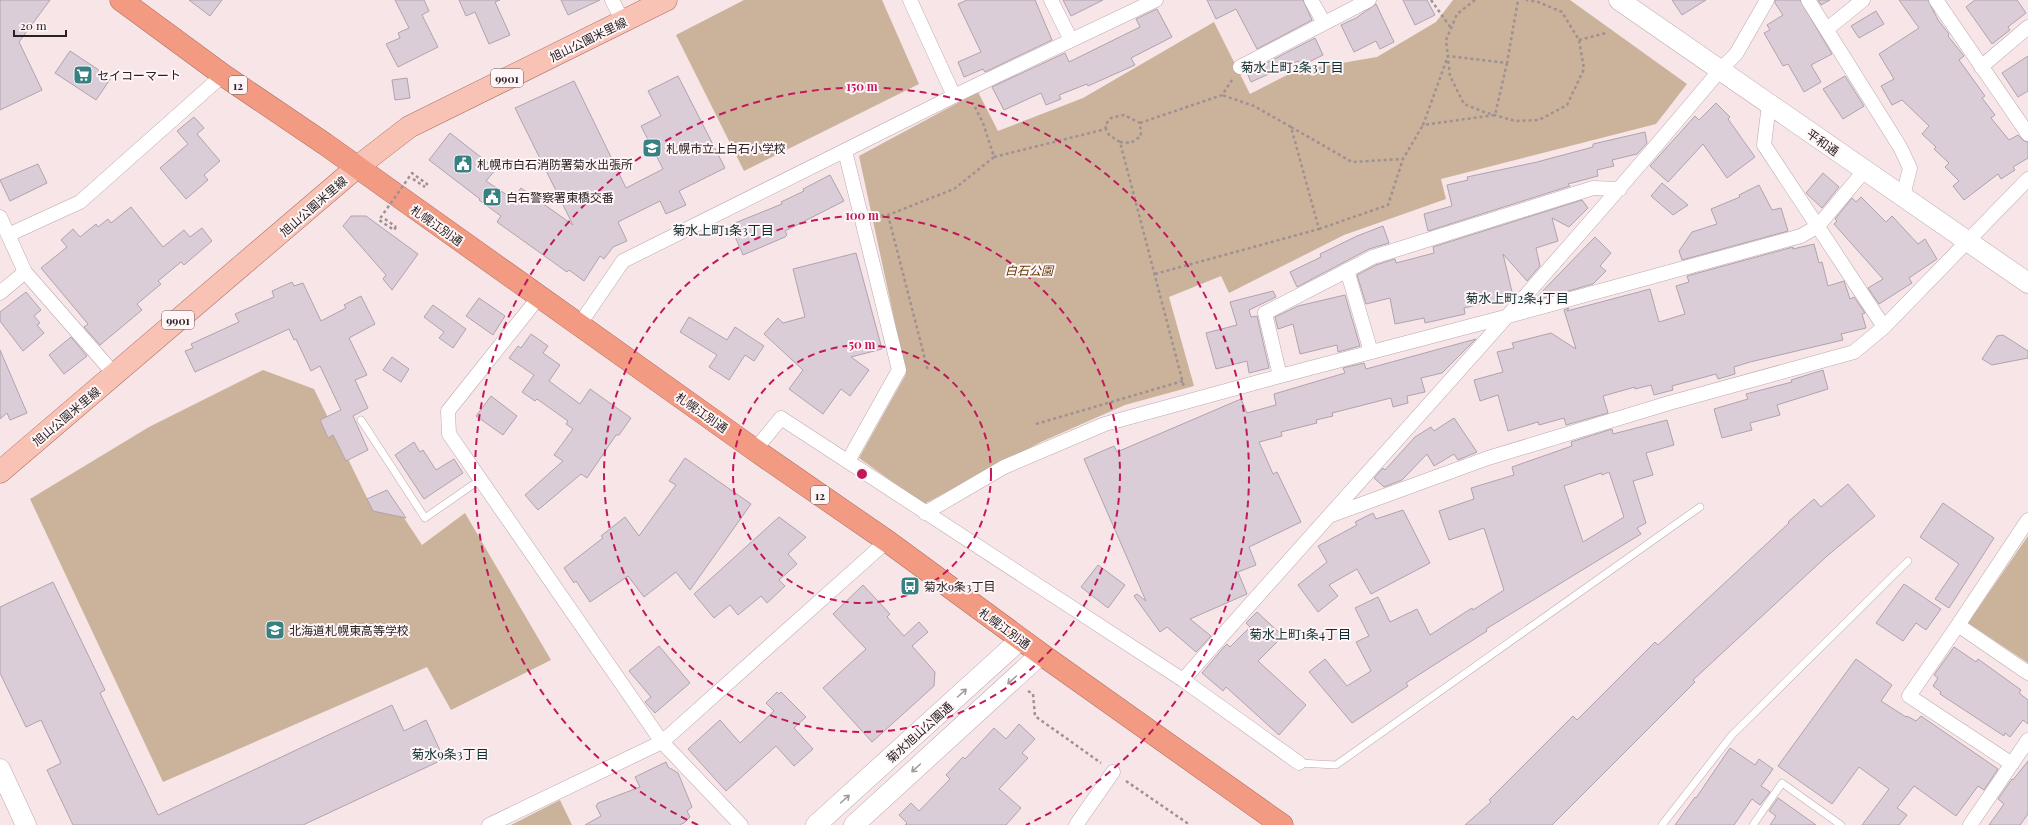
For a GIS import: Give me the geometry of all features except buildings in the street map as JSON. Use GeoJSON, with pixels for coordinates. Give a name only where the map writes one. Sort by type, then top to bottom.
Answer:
{"type":"FeatureCollection","features":[{"type":"Feature","properties":{"kind":"highway","name":"札幌江別通"},"geometry":{"type":"LineString","coordinates":[[121,0],[223,75],[755,450],[887,541],[1021,640],[1282,825]]}},
{"type":"Feature","properties":{"kind":"main road","name":"旭山公園米里線"},"geometry":{"type":"LineString","coordinates":[[0,472],[356,168],[409,127],[666,0]]}},
{"type":"Feature","properties":{"kind":"street"},"geometry":{"type":"LineString","coordinates":[[612,0],[623,22]]}},
{"type":"Feature","properties":{"kind":"street"},"geometry":{"type":"LineString","coordinates":[[910,0],[960,93]]}},
{"type":"Feature","properties":{"kind":"street"},"geometry":{"type":"LineString","coordinates":[[1051,0],[1071,40]]}},
{"type":"Feature","properties":{"kind":"street"},"geometry":{"type":"LineString","coordinates":[[579,325],[623,261],[960,93],[1156,0]]}},
{"type":"Feature","properties":{"kind":"street"},"geometry":{"type":"LineString","coordinates":[[1312,0],[1324,23]]}},
{"type":"Feature","properties":{"kind":"street"},"geometry":{"type":"LineString","coordinates":[[1240,67],[1369,0]]}},
{"type":"Feature","properties":{"kind":"street","name":"平和通"},"geometry":{"type":"LineString","coordinates":[[1619,0],[2028,283]]}},
{"type":"Feature","properties":{"kind":"street"},"geometry":{"type":"LineString","coordinates":[[1183,680],[1620,189],[1720,70],[1736,54],[1767,0]]}},
{"type":"Feature","properties":{"kind":"street"},"geometry":{"type":"LineString","coordinates":[[1808,0],[1900,147],[1910,168],[1903,196]]}},
{"type":"Feature","properties":{"kind":"street"},"geometry":{"type":"LineString","coordinates":[[1826,29],[1863,0]]}},
{"type":"Feature","properties":{"kind":"street"},"geometry":{"type":"LineString","coordinates":[[1936,0],[2028,134]]}},
{"type":"Feature","properties":{"kind":"street"},"geometry":{"type":"LineString","coordinates":[[1981,67],[2028,28]]}},
{"type":"Feature","properties":{"kind":"street"},"geometry":{"type":"LineString","coordinates":[[8,234],[80,202],[223,75]]}},
{"type":"Feature","properties":{"kind":"street"},"geometry":{"type":"LineString","coordinates":[[1769,104],[1764,145],[1884,327]]}},
{"type":"Feature","properties":{"kind":"street"},"geometry":{"type":"LineString","coordinates":[[845,151],[899,370],[848,461]]}},
{"type":"Feature","properties":{"kind":"street"},"geometry":{"type":"LineString","coordinates":[[925,513],[1004,467],[1098,427],[1280,376],[1505,317],[1801,236],[1818,226],[1865,170]]}},
{"type":"Feature","properties":{"kind":"street"},"geometry":{"type":"LineString","coordinates":[[1326,518],[1488,458],[1669,403],[1854,352],[1884,327],[1967,240],[1986,224],[2028,179]]}},
{"type":"Feature","properties":{"kind":"street"},"geometry":{"type":"LineString","coordinates":[[1280,376],[1265,313],[1373,257],[1593,188],[1620,189]]}},
{"type":"Feature","properties":{"kind":"street"},"geometry":{"type":"LineString","coordinates":[[0,217],[25,272],[115,374]]}},
{"type":"Feature","properties":{"kind":"street"},"geometry":{"type":"LineString","coordinates":[[1348,270],[1371,352]]}},
{"type":"Feature","properties":{"kind":"street"},"geometry":{"type":"LineString","coordinates":[[0,293],[25,272]]}},
{"type":"Feature","properties":{"kind":"street"},"geometry":{"type":"LineString","coordinates":[[539,297],[448,411],[449,434],[481,478],[662,742],[741,825]]}},
{"type":"Feature","properties":{"kind":"street"},"geometry":{"type":"LineString","coordinates":[[755,450],[781,418],[1183,680],[1299,763]]}},
{"type":"Feature","properties":{"kind":"street"},"geometry":{"type":"LineString","coordinates":[[2012,764],[1909,696],[2028,520]]}},
{"type":"Feature","properties":{"kind":"street"},"geometry":{"type":"LineString","coordinates":[[489,825],[662,742],[887,541]]}},
{"type":"Feature","properties":{"kind":"street"},"geometry":{"type":"LineString","coordinates":[[1958,625],[2028,673]]}},
{"type":"Feature","properties":{"kind":"street","name":"菊水旭山公園通"},"geometry":{"type":"LineString","coordinates":[[816,825],[1021,640]]}},
{"type":"Feature","properties":{"kind":"street","name":"菊水旭山公園通"},"geometry":{"type":"LineString","coordinates":[[854,825],[1041,654]]}},
{"type":"Feature","properties":{"kind":"street"},"geometry":{"type":"LineString","coordinates":[[1970,825],[2028,740]]}},
{"type":"Feature","properties":{"kind":"street"},"geometry":{"type":"LineString","coordinates":[[0,769],[26,825]]}},
{"type":"Feature","properties":{"kind":"street"},"geometry":{"type":"LineString","coordinates":[[1076,825],[1113,772]]}},
{"type":"Feature","properties":{"kind":"lane"},"geometry":{"type":"LineString","coordinates":[[361,420],[425,518],[481,478]]}},
{"type":"Feature","properties":{"kind":"lane"},"geometry":{"type":"LineString","coordinates":[[1299,763],[1336,765],[1700,507]]}},
{"type":"Feature","properties":{"kind":"lane"},"geometry":{"type":"LineString","coordinates":[[1662,825],[1732,734],[1908,561]]}},
{"type":"Feature","properties":{"kind":"lane"},"geometry":{"type":"LineString","coordinates":[[1753,825],[1782,783],[1841,825]]}},
{"type":"Feature","properties":{"kind":"path"},"geometry":{"type":"LineString","coordinates":[[1431,0],[1451,28]]}},
{"type":"Feature","properties":{"kind":"path"},"geometry":{"type":"LineString","coordinates":[[1475,0],[1457,14],[1446,40],[1450,76],[1464,104],[1495,115],[1515,120],[1539,120],[1567,105],[1584,69],[1579,40],[1562,12],[1538,2],[1526,0]]}},
{"type":"Feature","properties":{"kind":"path"},"geometry":{"type":"LineString","coordinates":[[1495,115],[1507,63],[1518,0]]}},
{"type":"Feature","properties":{"kind":"path"},"geometry":{"type":"LineString","coordinates":[[1579,40],[1606,33]]}},
{"type":"Feature","properties":{"kind":"path"},"geometry":{"type":"LineString","coordinates":[[1448,56],[1507,63]]}},
{"type":"Feature","properties":{"kind":"path"},"geometry":{"type":"LineString","coordinates":[[1155,274],[1319,229],[1388,205],[1402,159],[1423,125],[1448,56]]}},
{"type":"Feature","properties":{"kind":"path"},"geometry":{"type":"LineString","coordinates":[[1222,95],[1240,67]]}},
{"type":"Feature","properties":{"kind":"path"},"geometry":{"type":"LineString","coordinates":[[960,93],[983,123],[994,158]]}},
{"type":"Feature","properties":{"kind":"path"},"geometry":{"type":"LineString","coordinates":[[1140,123],[1141,136],[1131,143],[1120,142],[1109,135],[1104,124],[1111,118],[1124,115],[1140,123],[1222,95],[1254,106],[1352,162],[1402,159]]}},
{"type":"Feature","properties":{"kind":"path"},"geometry":{"type":"LineString","coordinates":[[1423,125],[1495,115]]}},
{"type":"Feature","properties":{"kind":"path"},"geometry":{"type":"LineString","coordinates":[[1291,126],[1319,229]]}},
{"type":"Feature","properties":{"kind":"path"},"geometry":{"type":"LineString","coordinates":[[861,216],[888,215],[954,189],[994,158],[1106,129]]}},
{"type":"Feature","properties":{"kind":"path"},"geometry":{"type":"LineString","coordinates":[[1120,142],[1188,402]]}},
{"type":"Feature","properties":{"kind":"path"},"geometry":{"type":"LineString","coordinates":[[385,219],[396,227],[394,230],[379,220],[412,173],[427,184],[425,187],[413,179]]}},
{"type":"Feature","properties":{"kind":"path"},"geometry":{"type":"LineString","coordinates":[[888,215],[928,371]]}},
{"type":"Feature","properties":{"kind":"path"},"geometry":{"type":"LineString","coordinates":[[1036,424],[1183,381]]}},
{"type":"Feature","properties":{"kind":"path"},"geometry":{"type":"LineString","coordinates":[[1010,682],[1033,694],[1035,716]]}},
{"type":"Feature","properties":{"kind":"green space"},"geometry":{"type":"Polygon","coordinates":[[[744,0],[882,0],[919,84],[744,171],[676,35],[744,0]]]}},
{"type":"Feature","properties":{"kind":"green space","name":"白石公園"},"geometry":{"type":"Polygon","coordinates":[[[1453,0],[1570,0],[1687,84],[1656,124],[1441,179],[1446,199],[1344,235],[1229,293],[1221,276],[1169,297],[1194,386],[1125,405],[1041,442],[924,504],[859,458],[906,374],[859,156],[978,92],[998,131],[1083,98],[1214,22],[1250,94],[1295,71],[1377,57],[1436,22],[1453,0]]]}},
{"type":"Feature","properties":{"kind":"green space"},"geometry":{"type":"Polygon","coordinates":[[[263,370],[314,389],[368,500],[386,491],[422,545],[465,513],[551,660],[451,710],[427,667],[163,782],[30,499],[149,427],[263,370]]]}},
{"type":"Feature","properties":{"kind":"green space"},"geometry":{"type":"Polygon","coordinates":[[[2028,536],[2028,663],[1968,623],[2028,536]]]}},
{"type":"Feature","properties":{"kind":"green space"},"geometry":{"type":"Polygon","coordinates":[[[560,800],[572,825],[511,825],[560,800]]]}},
{"type":"Feature","properties":{"kind":"place","name":"セイコーマート"},"geometry":{"type":"Point","coordinates":[83,75]}},
{"type":"Feature","properties":{"kind":"place","name":"札幌市立上白石小学校"},"geometry":{"type":"Point","coordinates":[652,148]}},
{"type":"Feature","properties":{"kind":"place","name":"札幌市白石消防署菊水出張所"},"geometry":{"type":"Point","coordinates":[463,164]}},
{"type":"Feature","properties":{"kind":"place","name":"白石警察署東橋交番"},"geometry":{"type":"Point","coordinates":[492,197]}},
{"type":"Feature","properties":{"kind":"place","name":"菊水9条3丁目"},"geometry":{"type":"Point","coordinates":[910,586]}},
{"type":"Feature","properties":{"kind":"place","name":"北海道札幌東高等学校"},"geometry":{"type":"Point","coordinates":[275,630]}},
{"type":"Feature","properties":{"kind":"district","name":"菊水上町2条3丁目"},"geometry":{"type":"Point","coordinates":[1292,66]}},
{"type":"Feature","properties":{"kind":"district","name":"菊水上町1条3丁目"},"geometry":{"type":"Point","coordinates":[723,229]}},
{"type":"Feature","properties":{"kind":"district","name":"菊水上町2条4丁目"},"geometry":{"type":"Point","coordinates":[1517,297]}},
{"type":"Feature","properties":{"kind":"district","name":"菊水上町1条4丁目"},"geometry":{"type":"Point","coordinates":[1300,633]}},
{"type":"Feature","properties":{"kind":"district","name":"菊水9条3丁目"},"geometry":{"type":"Point","coordinates":[450,753]}}]}
